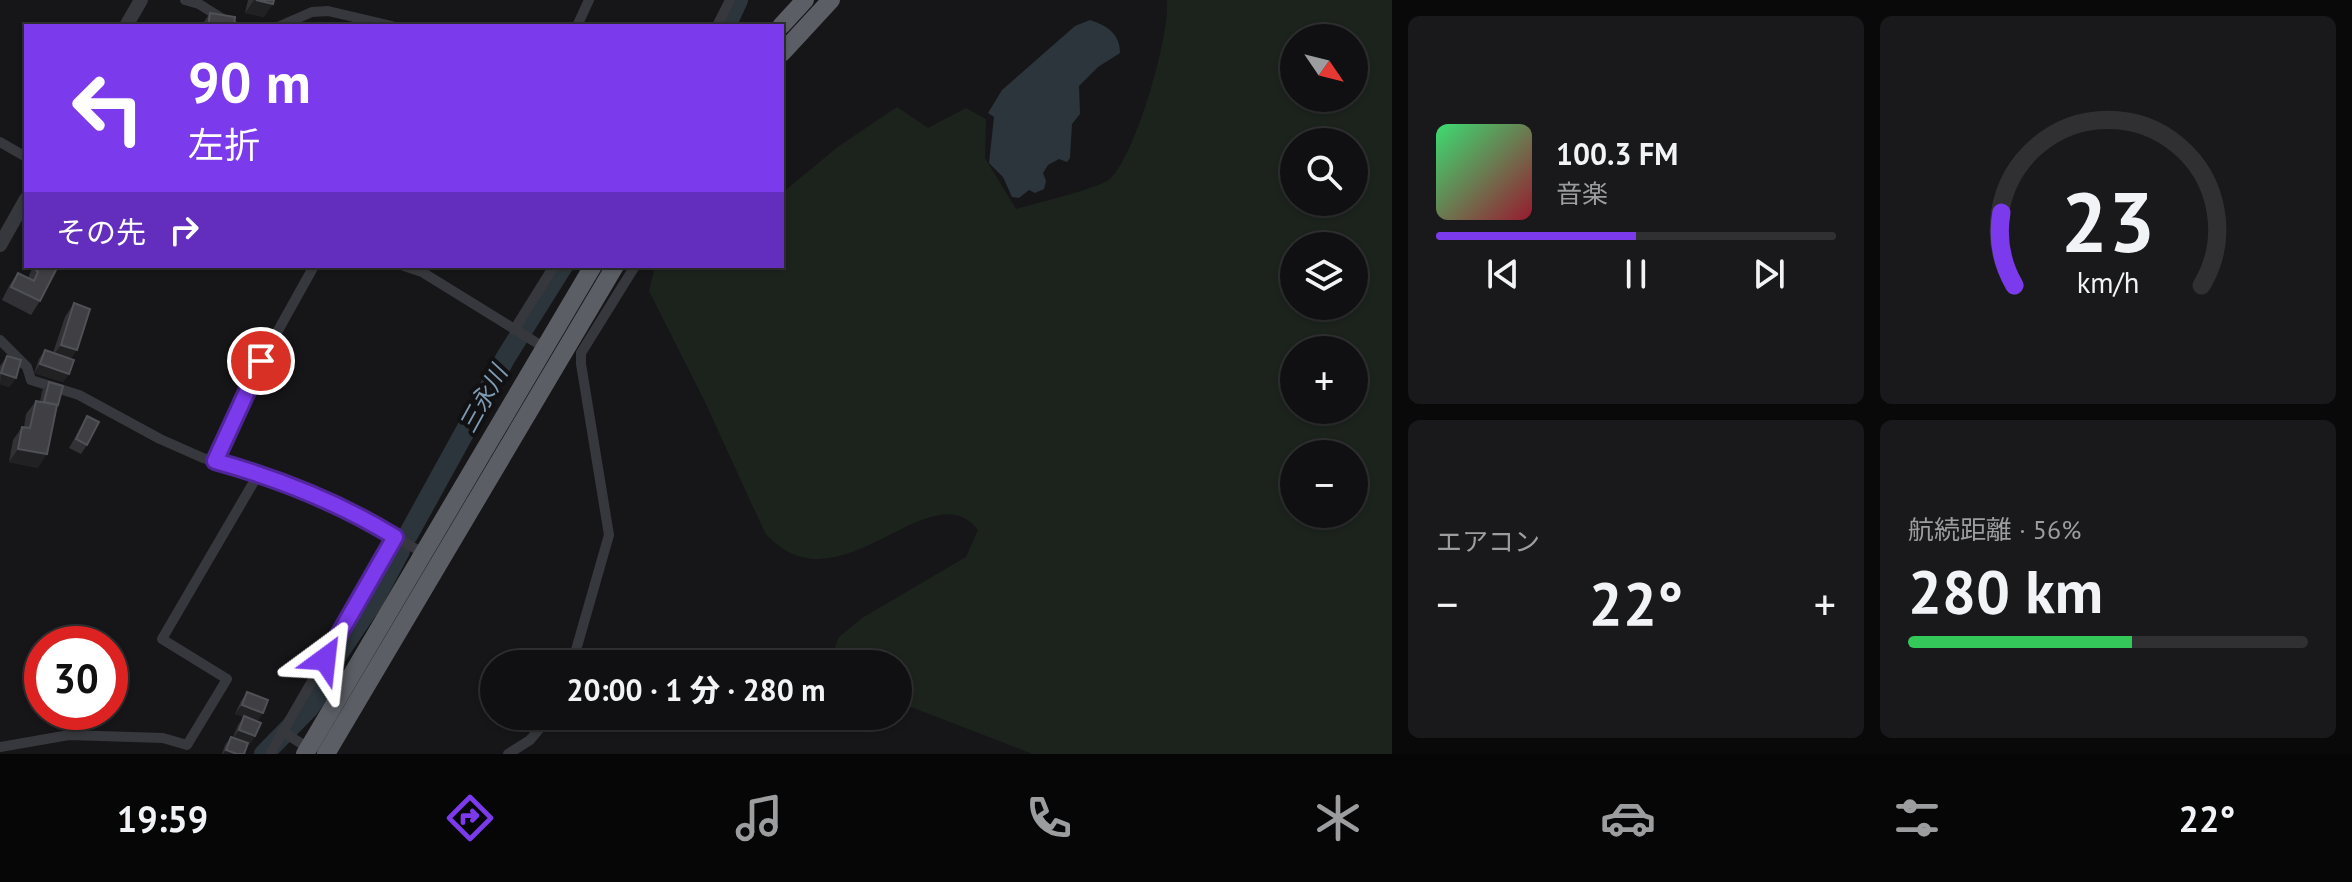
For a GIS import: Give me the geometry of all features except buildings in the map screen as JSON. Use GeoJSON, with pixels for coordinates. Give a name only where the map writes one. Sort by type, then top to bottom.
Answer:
{"type":"FeatureCollection","features":[{"type":"Feature","properties":{"kind":"highway"},"geometry":{"type":"LineString","coordinates":[[783,24],[805,0]]}},
{"type":"Feature","properties":{"kind":"highway"},"geometry":{"type":"LineString","coordinates":[[784,51],[831,0]]}},
{"type":"Feature","properties":{"kind":"highway"},"geometry":{"type":"LineString","coordinates":[[310,752],[539,344],[592,268]]}},
{"type":"Feature","properties":{"kind":"highway"},"geometry":{"type":"LineString","coordinates":[[326,754],[614,268]]}},
{"type":"Feature","properties":{"kind":"street"},"geometry":{"type":"LineString","coordinates":[[127,24],[141,0]]}},
{"type":"Feature","properties":{"kind":"street"},"geometry":{"type":"LineString","coordinates":[[185,0],[200,2],[231,24]]}},
{"type":"Feature","properties":{"kind":"street"},"geometry":{"type":"LineString","coordinates":[[578,24],[589,0]]}},
{"type":"Feature","properties":{"kind":"street"},"geometry":{"type":"LineString","coordinates":[[718,24],[730,0]]}},
{"type":"Feature","properties":{"kind":"street"},"geometry":{"type":"LineString","coordinates":[[285,24],[312,12],[328,11],[383,24]]}},
{"type":"Feature","properties":{"kind":"street"},"geometry":{"type":"LineString","coordinates":[[0,142],[24,156]]}},
{"type":"Feature","properties":{"kind":"street"},"geometry":{"type":"LineString","coordinates":[[0,245],[24,203]]}},
{"type":"Feature","properties":{"kind":"street"},"geometry":{"type":"LineString","coordinates":[[215,461],[261,361],[313,268]]}},
{"type":"Feature","properties":{"kind":"street"},"geometry":{"type":"LineString","coordinates":[[410,268],[422,272],[539,344]]}},
{"type":"Feature","properties":{"kind":"street"},"geometry":{"type":"LineString","coordinates":[[516,331],[553,268]]}},
{"type":"Feature","properties":{"kind":"street"},"geometry":{"type":"LineString","coordinates":[[576,650],[609,535],[581,353],[634,268]]}},
{"type":"Feature","properties":{"kind":"street"},"geometry":{"type":"LineString","coordinates":[[0,340],[27,367],[31,380],[79,395],[160,439],[203,458],[259,473],[347,509],[423,553]]}},
{"type":"Feature","properties":{"kind":"street"},"geometry":{"type":"LineString","coordinates":[[4,749],[69,735],[163,738],[187,745],[227,679],[162,639],[259,473]]}},
{"type":"Feature","properties":{"kind":"street"},"geometry":{"type":"LineString","coordinates":[[270,754],[395,537]]}},
{"type":"Feature","properties":{"kind":"street"},"geometry":{"type":"LineString","coordinates":[[508,754],[530,740],[538,730]]}},
{"type":"Feature","properties":{"kind":"street"},"geometry":{"type":"LineString","coordinates":[[282,731],[310,752]]}},
{"type":"Feature","properties":{"kind":"shaded area"},"geometry":{"type":"Polygon","coordinates":[[[1167,0],[1392,0],[1392,754],[1033,754],[912,707],[912,650],[834,650],[839,637],[862,618],[966,557],[978,530],[958,516],[935,516],[852,552],[822,559],[793,554],[765,533],[705,402],[649,291],[655,268],[784,268],[784,191],[839,146],[897,107],[928,128],[966,108],[986,119],[985,158],[1016,209],[1104,183],[1120,166],[1130,146],[1157,66],[1167,0]]]}},
{"type":"Feature","properties":{"kind":"shaded area"},"geometry":{"type":"Polygon","coordinates":[[[1090,20],[1112,32],[1118,41],[1120,53],[1098,67],[1079,86],[1080,114],[1072,124],[1070,158],[1067,162],[1059,159],[1048,165],[1043,173],[1046,181],[1044,189],[1035,193],[1029,190],[1019,198],[1012,197],[1003,177],[989,163],[994,117],[988,113],[1002,90],[1075,26],[1090,20]]]}},
{"type":"Feature","properties":{"kind":"waterway","name":"三永川"},"geometry":{"type":"LineString","coordinates":[[727,24],[738,0]]}},
{"type":"Feature","properties":{"kind":"waterway","name":"三永川"},"geometry":{"type":"LineString","coordinates":[[408,535],[506,357],[562,268]]}},
{"type":"Feature","properties":{"kind":"waterway","name":"三永川"},"geometry":{"type":"LineString","coordinates":[[264,754],[309,708],[326,684],[334,660],[373,602],[400,551]]}},
{"type":"Feature","properties":{"kind":"route"},"geometry":{"type":"LineString","coordinates":[[261,361],[215,461],[286,482],[347,509],[395,537],[325,659]]}}]}
